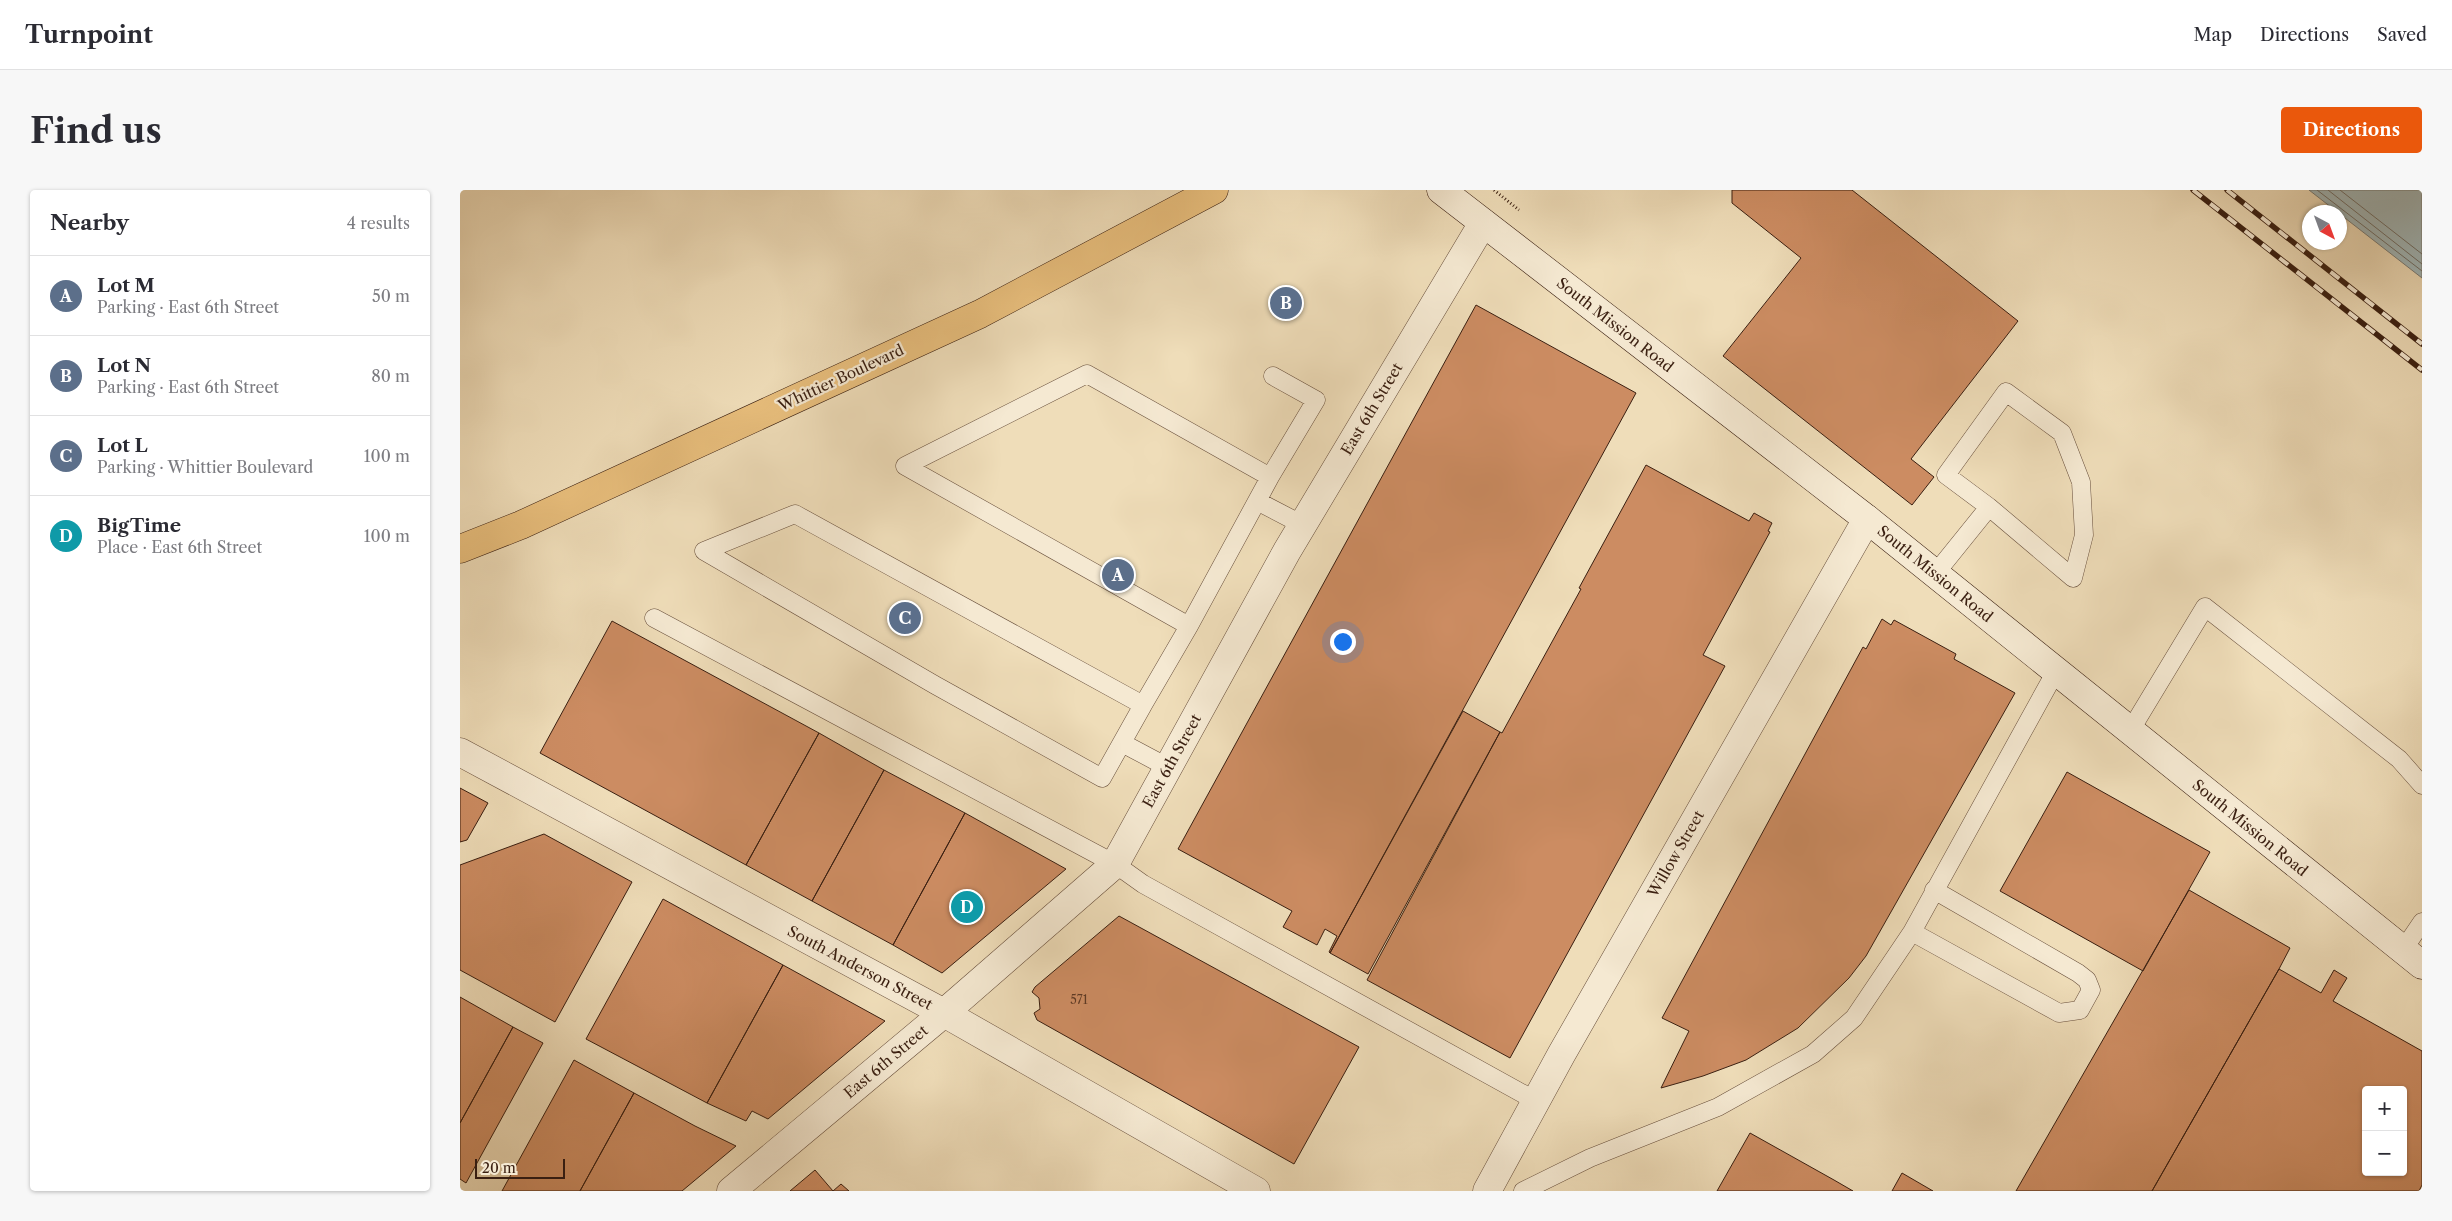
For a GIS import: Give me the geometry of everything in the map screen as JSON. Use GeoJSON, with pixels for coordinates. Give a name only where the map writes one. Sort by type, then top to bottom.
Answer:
{"type":"FeatureCollection","features":[{"type":"Feature","properties":{"kind":"main road","name":"Whittier Boulevard"},"geometry":{"type":"LineString","coordinates":[[460,549],[521,525],[980,314],[1214,190]]}},
{"type":"Feature","properties":{"kind":"street","name":"South Mission Road"},"geometry":{"type":"LineString","coordinates":[[1441,190],[1867,519],[2412,958]]}},
{"type":"Feature","properties":{"kind":"street","name":"East 6th Street"},"geometry":{"type":"LineString","coordinates":[[731,1191],[944,1014],[1115,864],[1303,525],[1483,223]]}},
{"type":"Feature","properties":{"kind":"street","name":"Willow Street"},"geometry":{"type":"LineString","coordinates":[[1487,1191],[1536,1100],[1867,519]]}},
{"type":"Feature","properties":{"kind":"street","name":"South Anderson Street"},"geometry":{"type":"LineString","coordinates":[[460,752],[944,1014],[1256,1191]]}},
{"type":"Feature","properties":{"kind":"lane"},"geometry":{"type":"LineString","coordinates":[[1189,626],[905,466],[1087,374],[1270,477]]}},
{"type":"Feature","properties":{"kind":"lane"},"geometry":{"type":"LineString","coordinates":[[1143,705],[795,514],[704,551],[934,686],[1102,778],[1189,626],[1270,477],[1316,400],[1273,376]]}},
{"type":"Feature","properties":{"kind":"lane"},"geometry":{"type":"LineString","coordinates":[[2006,392],[2062,433],[2081,482],[2084,535],[2073,578],[1989,507],[1946,475],[2006,392]]}},
{"type":"Feature","properties":{"kind":"lane"},"geometry":{"type":"LineString","coordinates":[[1257,501],[1303,525]]}},
{"type":"Feature","properties":{"kind":"lane"},"geometry":{"type":"LineString","coordinates":[[1935,574],[1989,507]]}},
{"type":"Feature","properties":{"kind":"lane"},"geometry":{"type":"LineString","coordinates":[[2130,731],[2205,607],[2399,759],[2422,785]]}},
{"type":"Feature","properties":{"kind":"lane"},"geometry":{"type":"LineString","coordinates":[[654,618],[1115,864],[1143,884],[1536,1100]]}},
{"type":"Feature","properties":{"kind":"lane"},"geometry":{"type":"LineString","coordinates":[[1523,1191],[1590,1158],[1718,1107],[1812,1054],[1854,1018],[1912,932],[2056,671]]}},
{"type":"Feature","properties":{"kind":"lane"},"geometry":{"type":"LineString","coordinates":[[1122,743],[1169,768]]}},
{"type":"Feature","properties":{"kind":"lane"},"geometry":{"type":"LineString","coordinates":[[1912,932],[2059,1013],[2080,1010],[2091,990],[2087,980],[2078,973],[1934,890]]}},
{"type":"Feature","properties":{"kind":"lane"},"geometry":{"type":"LineString","coordinates":[[2412,958],[2422,922]]}},
{"type":"Feature","properties":{"kind":"water"},"geometry":{"type":"Polygon","coordinates":[[[2309,190],[2422,190],[2422,278],[2347,220],[2347,205],[2328,205],[2309,190]]]}},
{"type":"Feature","properties":{"kind":"building"},"geometry":{"type":"Polygon","coordinates":[[[1732,190],[1852,190],[2018,321],[1911,459],[1934,477],[1912,505],[1723,356],[1801,258],[1732,203],[1732,190]]]}},
{"type":"Feature","properties":{"kind":"building"},"geometry":{"type":"Polygon","coordinates":[[[1476,305],[1636,393],[1330,953],[1337,936],[1325,929],[1317,945],[1283,927],[1292,911],[1178,849],[1476,305]]]}},
{"type":"Feature","properties":{"kind":"building"},"geometry":{"type":"Polygon","coordinates":[[[1646,465],[1749,521],[1754,513],[1772,523],[1768,531],[1770,532],[1703,655],[1725,666],[1510,1058],[1367,980],[1500,732],[1502,733],[1581,589],[1579,588],[1646,465]]]}},
{"type":"Feature","properties":{"kind":"building"},"geometry":{"type":"Polygon","coordinates":[[[1882,619],[1891,625],[1894,620],[1956,654],[1954,659],[2015,693],[1866,956],[1849,978],[1798,1028],[1746,1060],[1703,1076],[1661,1088],[1689,1031],[1662,1018],[1863,647],[1866,649],[1882,619]]]}},
{"type":"Feature","properties":{"kind":"building"},"geometry":{"type":"Polygon","coordinates":[[[612,621],[819,733],[746,865],[540,753],[612,621]]]}},
{"type":"Feature","properties":{"kind":"building"},"geometry":{"type":"Polygon","coordinates":[[[1463,711],[1500,732],[1368,974],[1330,953],[1463,711]]]}},
{"type":"Feature","properties":{"kind":"building"},"geometry":{"type":"Polygon","coordinates":[[[819,733],[884,770],[812,901],[746,865],[819,733]]]}},
{"type":"Feature","properties":{"kind":"building"},"geometry":{"type":"Polygon","coordinates":[[[884,770],[965,813],[893,945],[812,901],[884,770]]]}},
{"type":"Feature","properties":{"kind":"building"},"geometry":{"type":"Polygon","coordinates":[[[2067,772],[2210,852],[2143,971],[2000,891],[2067,772]]]}},
{"type":"Feature","properties":{"kind":"building"},"geometry":{"type":"Polygon","coordinates":[[[460,788],[488,803],[467,840],[460,842],[460,788]]]}},
{"type":"Feature","properties":{"kind":"building"},"geometry":{"type":"Polygon","coordinates":[[[965,813],[1066,869],[942,973],[893,945],[965,813]]]}},
{"type":"Feature","properties":{"kind":"building"},"geometry":{"type":"Polygon","coordinates":[[[544,834],[632,882],[555,1022],[460,970],[460,865],[544,834]]]}},
{"type":"Feature","properties":{"kind":"building"},"geometry":{"type":"Polygon","coordinates":[[[2189,890],[2290,948],[2152,1191],[2016,1191],[2189,890]]]}},
{"type":"Feature","properties":{"kind":"building"},"geometry":{"type":"Polygon","coordinates":[[[663,899],[783,965],[707,1103],[586,1039],[663,899]]]}},
{"type":"Feature","properties":{"kind":"building"},"geometry":{"type":"Polygon","coordinates":[[[1119,916],[1359,1047],[1294,1164],[1037,1020],[1034,1013],[1040,1009],[1039,998],[1032,992],[1035,987],[1119,916]]]}},
{"type":"Feature","properties":{"kind":"building"},"geometry":{"type":"Polygon","coordinates":[[[783,965],[885,1021],[768,1119],[752,1111],[746,1121],[707,1103],[783,965]]]}},
{"type":"Feature","properties":{"kind":"building"},"geometry":{"type":"Polygon","coordinates":[[[2279,969],[2321,993],[2334,970],[2347,978],[2333,1001],[2422,1051],[2422,1185],[2419,1191],[2152,1191],[2279,969]]]}},
{"type":"Feature","properties":{"kind":"building"},"geometry":{"type":"Polygon","coordinates":[[[460,997],[513,1027],[460,1123],[460,997]]]}},
{"type":"Feature","properties":{"kind":"building"},"geometry":{"type":"Polygon","coordinates":[[[513,1027],[543,1043],[466,1183],[460,1179],[460,1123],[513,1027]]]}},
{"type":"Feature","properties":{"kind":"building"},"geometry":{"type":"Polygon","coordinates":[[[574,1060],[634,1093],[580,1191],[502,1191],[574,1060]]]}},
{"type":"Feature","properties":{"kind":"building"},"geometry":{"type":"Polygon","coordinates":[[[634,1093],[736,1146],[682,1191],[580,1191],[634,1093]]]}},
{"type":"Feature","properties":{"kind":"building"},"geometry":{"type":"Polygon","coordinates":[[[1750,1133],[1834,1180],[1853,1191],[1717,1191],[1750,1133]]]}},
{"type":"Feature","properties":{"kind":"building"},"geometry":{"type":"Polygon","coordinates":[[[815,1170],[833,1191],[790,1191],[815,1170]]]}},
{"type":"Feature","properties":{"kind":"building"},"geometry":{"type":"Polygon","coordinates":[[[1902,1173],[1933,1191],[1892,1191],[1902,1173]]]}},
{"type":"Feature","properties":{"kind":"building"},"geometry":{"type":"Polygon","coordinates":[[[841,1184],[849,1191],[833,1191],[841,1184]]]}},
{"type":"Feature","properties":{"kind":"railway"},"geometry":{"type":"LineString","coordinates":[[2193,190],[2422,370]]}},
{"type":"Feature","properties":{"kind":"railway"},"geometry":{"type":"LineString","coordinates":[[2227,190],[2422,344]]}},
{"type":"Feature","properties":{"kind":"place","name":"Lot N"},"geometry":{"type":"Point","coordinates":[1286,303]}},
{"type":"Feature","properties":{"kind":"place","name":"Lot M"},"geometry":{"type":"Point","coordinates":[1118,575]}},
{"type":"Feature","properties":{"kind":"place","name":"Lot L"},"geometry":{"type":"Point","coordinates":[905,618]}},
{"type":"Feature","properties":{"kind":"place","name":"BigTime"},"geometry":{"type":"Point","coordinates":[967,907]}}]}
